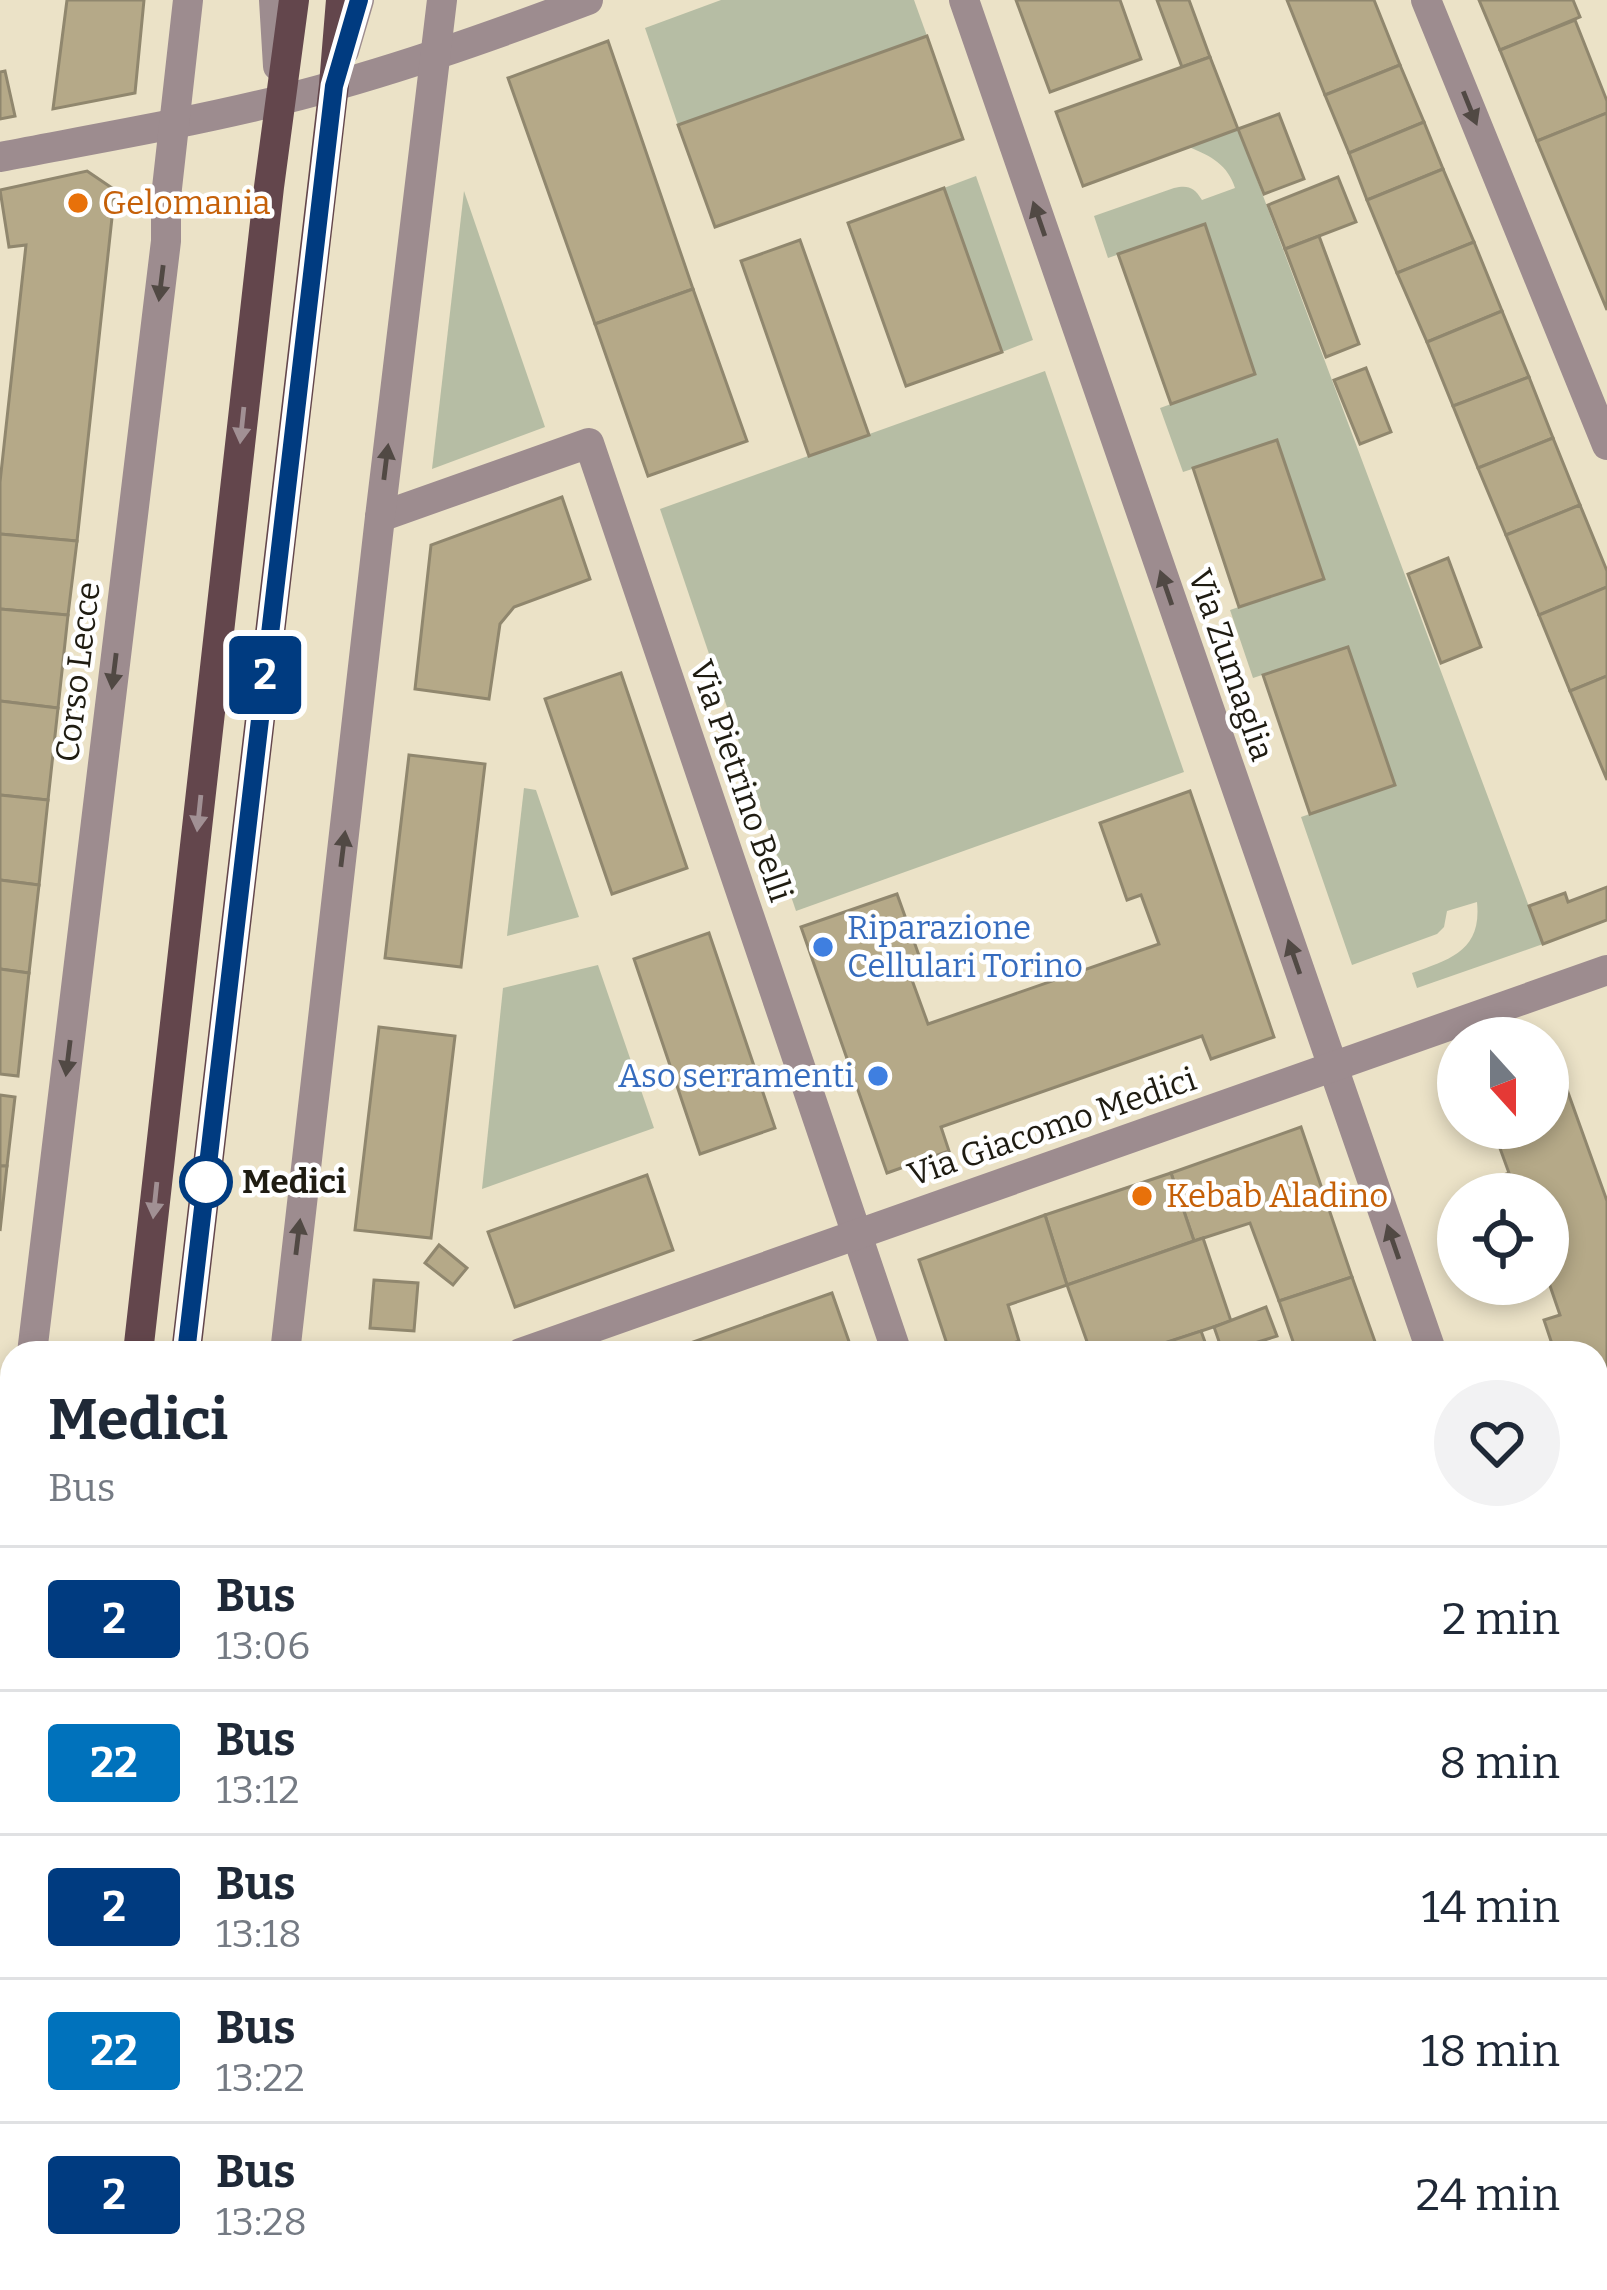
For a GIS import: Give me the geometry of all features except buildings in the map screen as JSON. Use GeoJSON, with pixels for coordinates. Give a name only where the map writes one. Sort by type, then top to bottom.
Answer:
{"type":"FeatureCollection","features":[{"type":"Feature","properties":{"kind":"main road"},"geometry":{"type":"LineString","coordinates":[[139,1341],[294,0]]}},
{"type":"Feature","properties":{"kind":"main road"},"geometry":{"type":"LineString","coordinates":[[187,1341],[341,0]]}},
{"type":"Feature","properties":{"kind":"street","name":"Corso Lecce"},"geometry":{"type":"LineString","coordinates":[[33,1341],[166,242],[166,197],[188,0]]}},
{"type":"Feature","properties":{"kind":"street"},"geometry":{"type":"LineString","coordinates":[[274,0],[280,100]]}},
{"type":"Feature","properties":{"kind":"street"},"geometry":{"type":"LineString","coordinates":[[334,86],[359,0]]}},
{"type":"Feature","properties":{"kind":"street"},"geometry":{"type":"LineString","coordinates":[[286,1341],[442,0]]}},
{"type":"Feature","properties":{"kind":"street"},"geometry":{"type":"LineString","coordinates":[[0,157],[173,124],[334,86],[436,56],[588,0]]}},
{"type":"Feature","properties":{"kind":"street","name":"Via Zumaglia"},"geometry":{"type":"LineString","coordinates":[[964,0],[1428,1341]]}},
{"type":"Feature","properties":{"kind":"street"},"geometry":{"type":"LineString","coordinates":[[1426,0],[1607,445]]}},
{"type":"Feature","properties":{"kind":"street","name":"Via Pietrino Belli"},"geometry":{"type":"LineString","coordinates":[[380,518],[589,443],[893,1341]]}},
{"type":"Feature","properties":{"kind":"street","name":"Via Giacomo Medici"},"geometry":{"type":"LineString","coordinates":[[555,1341],[1607,970]]}},
{"type":"Feature","properties":{"kind":"green space"},"geometry":{"type":"Polygon","coordinates":[[[721,0],[914,0],[927,36],[678,125],[645,28],[721,0]]]}},
{"type":"Feature","properties":{"kind":"green space"},"geometry":{"type":"Polygon","coordinates":[[[1238,129],[1543,944],[1417,988],[1412,973],[1451,957],[1469,942],[1477,902],[1447,911],[1444,927],[1437,934],[1352,965],[1301,817],[1395,785],[1348,647],[1253,678],[1230,610],[1324,578],[1278,441],[1183,472],[1160,408],[1255,374],[1205,225],[1108,258],[1094,216],[1174,188],[1190,188],[1202,200],[1235,188],[1218,162],[1189,147],[1238,129]]]}},
{"type":"Feature","properties":{"kind":"green space"},"geometry":{"type":"Polygon","coordinates":[[[976,176],[1033,340],[1002,352],[944,188],[976,176]]]}},
{"type":"Feature","properties":{"kind":"green space"},"geometry":{"type":"Polygon","coordinates":[[[464,191],[545,427],[432,469],[464,191]]]}},
{"type":"Feature","properties":{"kind":"green space"},"geometry":{"type":"Polygon","coordinates":[[[1045,371],[1184,772],[796,911],[660,509],[1045,371]]]}},
{"type":"Feature","properties":{"kind":"green space"},"geometry":{"type":"Polygon","coordinates":[[[524,788],[536,790],[579,917],[507,936],[524,788]]]}},
{"type":"Feature","properties":{"kind":"green space"},"geometry":{"type":"Polygon","coordinates":[[[598,965],[654,1128],[482,1189],[503,988],[598,965]]]}},
{"type":"Feature","properties":{"kind":"bus line","name":"2"},"geometry":{"type":"LineString","coordinates":[[187,1341],[334,86],[359,0]]}},
{"type":"Feature","properties":{"kind":"place","name":"Gelomania"},"geometry":{"type":"Point","coordinates":[78,203]}},
{"type":"Feature","properties":{"kind":"place","name":"Riparazione Cellulari Torino"},"geometry":{"type":"Point","coordinates":[823,947]}},
{"type":"Feature","properties":{"kind":"place","name":"Aso serramenti"},"geometry":{"type":"Point","coordinates":[878,1076]}},
{"type":"Feature","properties":{"kind":"place","name":"Medici"},"geometry":{"type":"Point","coordinates":[206,1182]}},
{"type":"Feature","properties":{"kind":"place","name":"Kebab Aladino"},"geometry":{"type":"Point","coordinates":[1142,1196]}}]}
